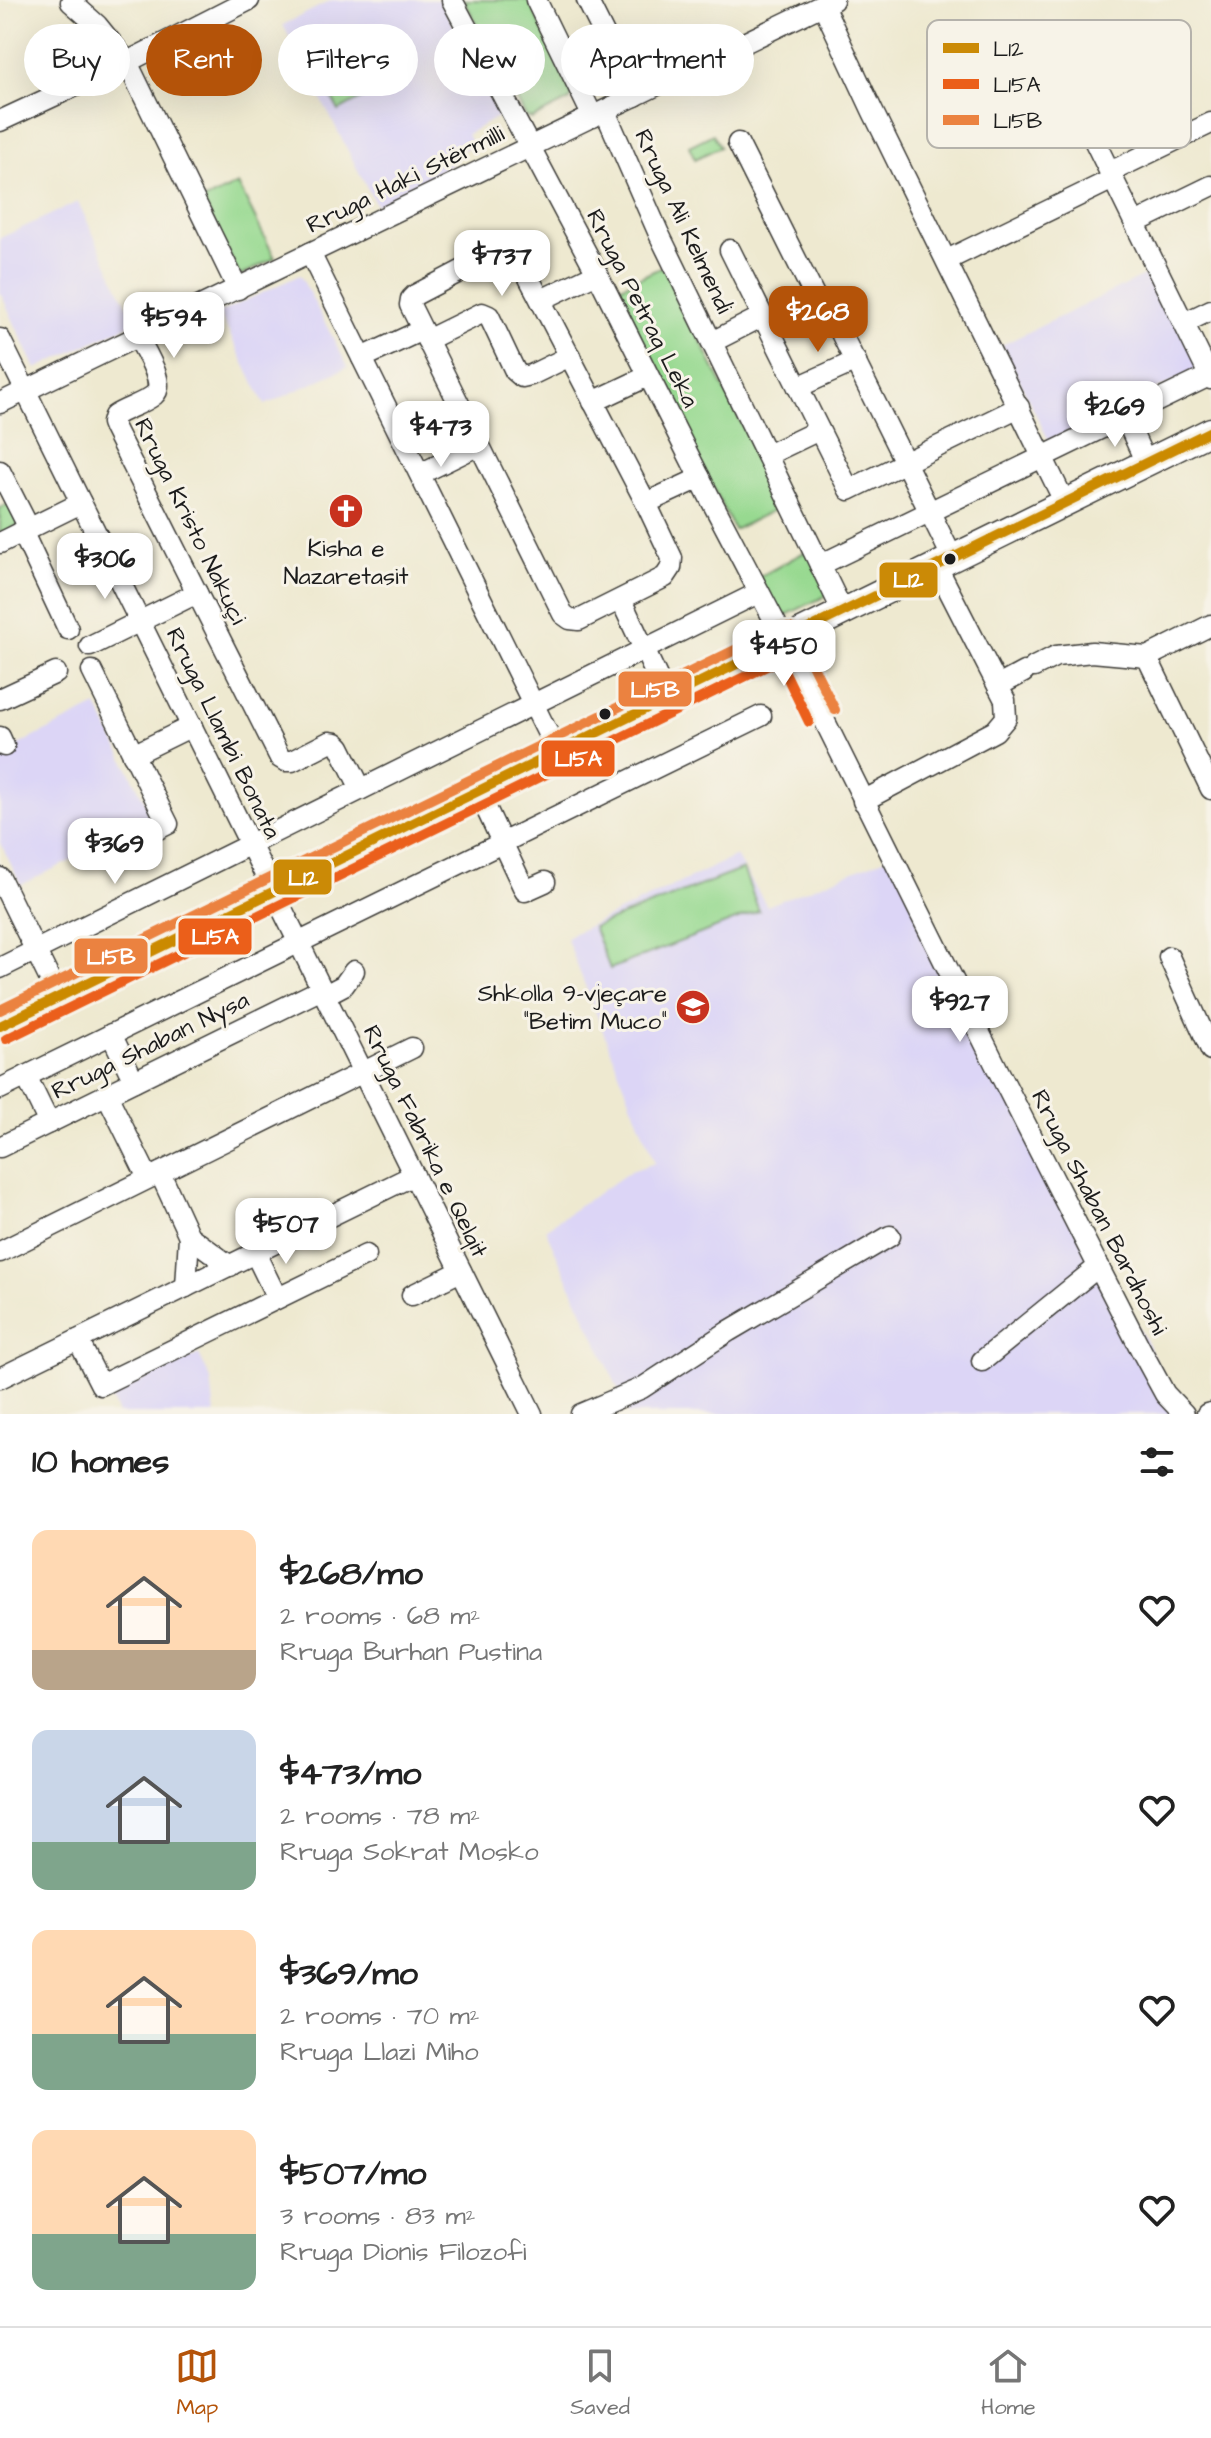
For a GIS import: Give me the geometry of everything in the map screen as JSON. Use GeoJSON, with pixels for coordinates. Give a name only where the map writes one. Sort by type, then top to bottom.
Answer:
{"type":"FeatureCollection","features":[{"type":"Feature","properties":{"kind":"main road"},"geometry":{"type":"LineString","coordinates":[[0,1026],[1211,431]]}},
{"type":"Feature","properties":{"kind":"street"},"geometry":{"type":"LineString","coordinates":[[72,0],[96,24]]}},
{"type":"Feature","properties":{"kind":"street"},"geometry":{"type":"LineString","coordinates":[[130,60],[249,0]]}},
{"type":"Feature","properties":{"kind":"street","name":"Rruga Petraq Leka"},"geometry":{"type":"LineString","coordinates":[[452,0],[597,273],[785,641]]}},
{"type":"Feature","properties":{"kind":"street","name":"Rruga Ali Kelmendi"},"geometry":{"type":"LineString","coordinates":[[536,0],[550,32],[599,114],[843,612]]}},
{"type":"Feature","properties":{"kind":"street"},"geometry":{"type":"LineString","coordinates":[[587,0],[599,24]]}},
{"type":"Feature","properties":{"kind":"street"},"geometry":{"type":"LineString","coordinates":[[828,2],[873,112],[1065,503]]}},
{"type":"Feature","properties":{"kind":"street","name":"Rruga Haki Stërmilli"},"geometry":{"type":"LineString","coordinates":[[754,38],[828,2]]}},
{"type":"Feature","properties":{"kind":"street"},"geometry":{"type":"LineString","coordinates":[[130,68],[238,289]]}},
{"type":"Feature","properties":{"kind":"street"},"geometry":{"type":"LineString","coordinates":[[0,121],[54,96]]}},
{"type":"Feature","properties":{"kind":"street","name":"Rruga Haki Stërmilli"},"geometry":{"type":"LineString","coordinates":[[0,403],[635,96]]}},
{"type":"Feature","properties":{"kind":"street"},"geometry":{"type":"LineString","coordinates":[[1191,134],[1211,123]]}},
{"type":"Feature","properties":{"kind":"street"},"geometry":{"type":"LineString","coordinates":[[738,143],[820,307],[835,321],[856,361],[905,463],[1007,710],[1001,726],[863,801]]}},
{"type":"Feature","properties":{"kind":"street"},"geometry":{"type":"LineString","coordinates":[[820,565],[1210,376],[1098,148]]}},
{"type":"Feature","properties":{"kind":"street"},"geometry":{"type":"LineString","coordinates":[[947,260],[1163,148]]}},
{"type":"Feature","properties":{"kind":"street"},"geometry":{"type":"LineString","coordinates":[[1135,223],[1211,186]]}},
{"type":"Feature","properties":{"kind":"street"},"geometry":{"type":"LineString","coordinates":[[505,248],[515,252],[672,558],[671,568],[665,577],[579,620],[563,614],[425,335],[410,305],[412,297],[505,248]]}},
{"type":"Feature","properties":{"kind":"street"},"geometry":{"type":"LineString","coordinates":[[730,250],[849,490],[1019,407]]}},
{"type":"Feature","properties":{"kind":"street"},"geometry":{"type":"LineString","coordinates":[[310,253],[557,752]]}},
{"type":"Feature","properties":{"kind":"street"},"geometry":{"type":"LineString","coordinates":[[541,300],[597,273]]}},
{"type":"Feature","properties":{"kind":"street"},"geometry":{"type":"LineString","coordinates":[[1184,323],[1211,310]]}},
{"type":"Feature","properties":{"kind":"street"},"geometry":{"type":"LineString","coordinates":[[362,358],[482,313],[489,316],[515,371],[522,377],[570,356]]}},
{"type":"Feature","properties":{"kind":"street"},"geometry":{"type":"LineString","coordinates":[[712,342],[763,316]]}},
{"type":"Feature","properties":{"kind":"street","name":"Rruga Kristo Nakuçi"},"geometry":{"type":"LineString","coordinates":[[138,337],[159,381],[159,390],[118,413],[112,419],[114,428],[280,758],[292,761],[329,742],[336,743],[361,789]]}},
{"type":"Feature","properties":{"kind":"street","name":"Rruga Llambi Bonata"},"geometry":{"type":"LineString","coordinates":[[0,339],[274,892]]}},
{"type":"Feature","properties":{"kind":"street"},"geometry":{"type":"LineString","coordinates":[[798,387],[856,361]]}},
{"type":"Feature","properties":{"kind":"street"},"geometry":{"type":"LineString","coordinates":[[593,402],[648,376]]}},
{"type":"Feature","properties":{"kind":"street"},"geometry":{"type":"LineString","coordinates":[[1125,417],[1146,463]]}},
{"type":"Feature","properties":{"kind":"street"},"geometry":{"type":"LineString","coordinates":[[767,455],[819,430]]}},
{"type":"Feature","properties":{"kind":"street"},"geometry":{"type":"LineString","coordinates":[[420,474],[479,445]]}},
{"type":"Feature","properties":{"kind":"street"},"geometry":{"type":"LineString","coordinates":[[0,471],[68,629]]}},
{"type":"Feature","properties":{"kind":"street"},"geometry":{"type":"LineString","coordinates":[[646,503],[700,478]]}},
{"type":"Feature","properties":{"kind":"street"},"geometry":{"type":"LineString","coordinates":[[0,543],[81,503]]}},
{"type":"Feature","properties":{"kind":"street"},"geometry":{"type":"LineString","coordinates":[[90,646],[197,593]]}},
{"type":"Feature","properties":{"kind":"street"},"geometry":{"type":"LineString","coordinates":[[0,968],[758,593]]}},
{"type":"Feature","properties":{"kind":"street"},"geometry":{"type":"LineString","coordinates":[[621,600],[667,698]]}},
{"type":"Feature","properties":{"kind":"street"},"geometry":{"type":"LineString","coordinates":[[998,686],[1056,656],[1092,652],[1147,657],[1211,625]]}},
{"type":"Feature","properties":{"kind":"street","name":"Rruga Shaban Bardhoshi"},"geometry":{"type":"LineString","coordinates":[[785,641],[863,801],[1165,1394],[1184,1414]]}},
{"type":"Feature","properties":{"kind":"street"},"geometry":{"type":"LineString","coordinates":[[1147,657],[1211,789]]}},
{"type":"Feature","properties":{"kind":"street"},"geometry":{"type":"LineString","coordinates":[[92,671],[168,824],[140,838]]}},
{"type":"Feature","properties":{"kind":"street"},"geometry":{"type":"LineString","coordinates":[[0,699],[56,673]]}},
{"type":"Feature","properties":{"kind":"street"},"geometry":{"type":"LineString","coordinates":[[0,1089],[761,716]]}},
{"type":"Feature","properties":{"kind":"street"},"geometry":{"type":"LineString","coordinates":[[133,755],[192,726]]}},
{"type":"Feature","properties":{"kind":"street"},"geometry":{"type":"LineString","coordinates":[[478,791],[525,891],[545,882]]}},
{"type":"Feature","properties":{"kind":"street"},"geometry":{"type":"LineString","coordinates":[[1,885],[59,998]]}},
{"type":"Feature","properties":{"kind":"street","name":"Rruga Fabrika e Qelqit"},"geometry":{"type":"LineString","coordinates":[[274,892],[532,1414]]}},
{"type":"Feature","properties":{"kind":"street"},"geometry":{"type":"LineString","coordinates":[[1169,957],[1211,1050]]}},
{"type":"Feature","properties":{"kind":"street","name":"Rruga Shaban Nysa"},"geometry":{"type":"LineString","coordinates":[[0,1147],[134,1081],[344,985],[354,971]]}},
{"type":"Feature","properties":{"kind":"street"},"geometry":{"type":"LineString","coordinates":[[111,1034],[134,1081]]}},
{"type":"Feature","properties":{"kind":"street"},"geometry":{"type":"LineString","coordinates":[[0,1252],[412,1048]]}},
{"type":"Feature","properties":{"kind":"street"},"geometry":{"type":"LineString","coordinates":[[26,1076],[49,1123]]}},
{"type":"Feature","properties":{"kind":"street"},"geometry":{"type":"LineString","coordinates":[[107,1095],[189,1236],[230,1266]]}},
{"type":"Feature","properties":{"kind":"street"},"geometry":{"type":"LineString","coordinates":[[0,1378],[414,1175]]}},
{"type":"Feature","properties":{"kind":"street"},"geometry":{"type":"LineString","coordinates":[[186,1287],[189,1236]]}},
{"type":"Feature","properties":{"kind":"street"},"geometry":{"type":"LineString","coordinates":[[581,1414],[642,1388],[742,1323],[890,1236]]}},
{"type":"Feature","properties":{"kind":"street"},"geometry":{"type":"LineString","coordinates":[[255,1253],[277,1298]]}},
{"type":"Feature","properties":{"kind":"street"},"geometry":{"type":"LineString","coordinates":[[78,1340],[101,1385],[366,1255]]}},
{"type":"Feature","properties":{"kind":"street"},"geometry":{"type":"LineString","coordinates":[[982,1361],[1099,1266]]}},
{"type":"Feature","properties":{"kind":"street"},"geometry":{"type":"LineString","coordinates":[[412,1295],[461,1271]]}},
{"type":"Feature","properties":{"kind":"street"},"geometry":{"type":"LineString","coordinates":[[1184,1414],[1193,1414]]}},
{"type":"Feature","properties":{"kind":"shaded area"},"geometry":{"type":"Polygon","coordinates":[[[332,0],[440,0],[453,24],[434,24],[434,96],[491,96],[501,115],[467,134],[472,145],[450,157],[453,164],[376,205],[320,96],[418,96],[418,24],[285,24],[332,0]]]}},
{"type":"Feature","properties":{"kind":"shaded area"},"geometry":{"type":"Polygon","coordinates":[[[78,202],[135,322],[36,369],[0,292],[0,238],[78,202]]]}},
{"type":"Feature","properties":{"kind":"shaded area"},"geometry":{"type":"Polygon","coordinates":[[[1152,272],[1199,369],[1049,441],[1002,345],[1152,272]]]}},
{"type":"Feature","properties":{"kind":"shaded area"},"geometry":{"type":"Polygon","coordinates":[[[300,275],[348,367],[265,405],[219,313],[300,275]]]}},
{"type":"Feature","properties":{"kind":"shaded area"},"geometry":{"type":"Polygon","coordinates":[[[97,706],[154,820],[21,885],[0,842],[0,754],[97,706]]]}},
{"type":"Feature","properties":{"kind":"shaded area"},"geometry":{"type":"Polygon","coordinates":[[[736,856],[767,906],[891,856],[1184,1414],[628,1414],[545,1229],[631,1171],[655,1163],[566,937],[736,856]]]}},
{"type":"Feature","properties":{"kind":"shaded area"},"geometry":{"type":"Polygon","coordinates":[[[199,1354],[211,1380],[215,1414],[118,1414],[110,1396],[199,1354]]]}},
{"type":"Feature","properties":{"kind":"green space"},"geometry":{"type":"Polygon","coordinates":[[[464,0],[529,0],[540,24],[477,24],[464,0]]]}},
{"type":"Feature","properties":{"kind":"green space"},"geometry":{"type":"Polygon","coordinates":[[[545,35],[561,71],[561,96],[572,96],[570,100],[532,119],[526,117],[515,96],[545,96],[545,35]]]}},
{"type":"Feature","properties":{"kind":"green space"},"geometry":{"type":"Polygon","coordinates":[[[331,96],[366,96],[339,111],[331,96]]]}},
{"type":"Feature","properties":{"kind":"green space"},"geometry":{"type":"Polygon","coordinates":[[[713,134],[720,147],[695,159],[689,146],[713,134]]]}},
{"type":"Feature","properties":{"kind":"green space"},"geometry":{"type":"Polygon","coordinates":[[[238,184],[275,258],[240,276],[203,201],[238,184]]]}},
{"type":"Feature","properties":{"kind":"green space"},"geometry":{"type":"Polygon","coordinates":[[[664,266],[782,506],[734,530],[615,289],[664,266]]]}},
{"type":"Feature","properties":{"kind":"green space"},"geometry":{"type":"Polygon","coordinates":[[[10,503],[20,524],[0,534],[0,508],[10,503]]]}},
{"type":"Feature","properties":{"kind":"green space"},"geometry":{"type":"Polygon","coordinates":[[[812,548],[834,592],[774,621],[752,581],[812,548]]]}},
{"type":"Feature","properties":{"kind":"green space"},"geometry":{"type":"Polygon","coordinates":[[[743,869],[759,911],[610,969],[593,927],[743,869]]]}},
{"type":"Feature","properties":{"kind":"transit line","name":"L12"},"geometry":{"type":"LineString","coordinates":[[0,1026],[1211,431]]}},
{"type":"Feature","properties":{"kind":"transit line","name":"L15B"},"geometry":{"type":"LineString","coordinates":[[0,1010],[780,628],[790,628],[797,634],[835,710]]}},
{"type":"Feature","properties":{"kind":"transit line","name":"L15A"},"geometry":{"type":"LineString","coordinates":[[6,1039],[779,660],[809,722]]}},
{"type":"Feature","properties":{"kind":"place","name":"Kisha e Nazaretasit"},"geometry":{"type":"Point","coordinates":[346,511]}},
{"type":"Feature","properties":{"kind":"place","name":"Shkolla 9-vjeçare \"Betim Muco\""},"geometry":{"type":"Point","coordinates":[693,1007]}}]}
